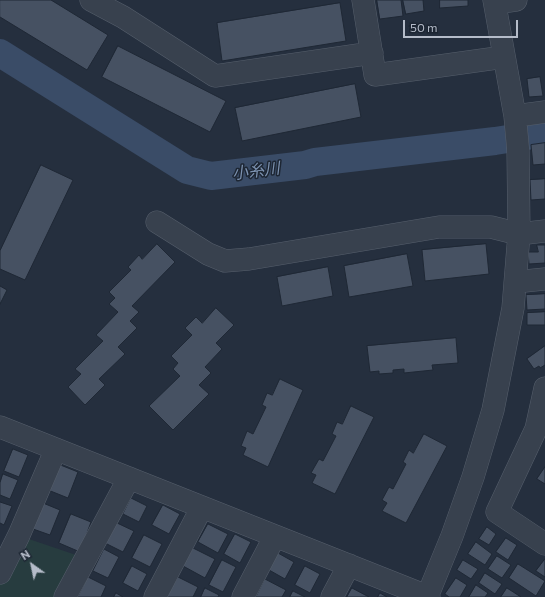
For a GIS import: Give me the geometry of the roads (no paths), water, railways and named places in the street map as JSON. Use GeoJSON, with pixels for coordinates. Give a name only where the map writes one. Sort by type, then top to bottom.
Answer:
{"type":"FeatureCollection","features":[{"type":"Feature","properties":{"kind":"street"},"geometry":{"type":"LineString","coordinates":[[91,0],[123,17],[215,76],[372,53]]}},
{"type":"Feature","properties":{"kind":"street"},"geometry":{"type":"LineString","coordinates":[[363,0],[375,75],[504,57]]}},
{"type":"Feature","properties":{"kind":"street"},"geometry":{"type":"LineString","coordinates":[[0,427],[428,597],[473,477],[493,410],[512,308],[519,234],[518,148],[515,116],[495,1],[516,0]]}},
{"type":"Feature","properties":{"kind":"street"},"geometry":{"type":"LineString","coordinates":[[515,116],[545,112]]}},
{"type":"Feature","properties":{"kind":"street"},"geometry":{"type":"LineString","coordinates":[[157,222],[208,254],[225,261],[249,259],[439,227],[491,227],[519,234],[545,231]]}},
{"type":"Feature","properties":{"kind":"street"},"geometry":{"type":"LineString","coordinates":[[515,282],[545,279]]}},
{"type":"Feature","properties":{"kind":"street"},"geometry":{"type":"LineString","coordinates":[[545,388],[540,432],[498,512],[545,544]]}},
{"type":"Feature","properties":{"kind":"street"},"geometry":{"type":"LineString","coordinates":[[0,573],[19,535],[56,449]]}},
{"type":"Feature","properties":{"kind":"street"},"geometry":{"type":"LineString","coordinates":[[65,597],[130,478]]}},
{"type":"Feature","properties":{"kind":"street"},"geometry":{"type":"LineString","coordinates":[[154,597],[202,507]]}},
{"type":"Feature","properties":{"kind":"street"},"geometry":{"type":"LineString","coordinates":[[243,597],[275,536]]}},
{"type":"Feature","properties":{"kind":"street"},"geometry":{"type":"LineString","coordinates":[[332,597],[349,565]]}},
{"type":"Feature","properties":{"kind":"waterway","name":"小糸川"},"geometry":{"type":"LineString","coordinates":[[0,53],[187,170],[211,176],[495,141],[545,133]]}}]}
